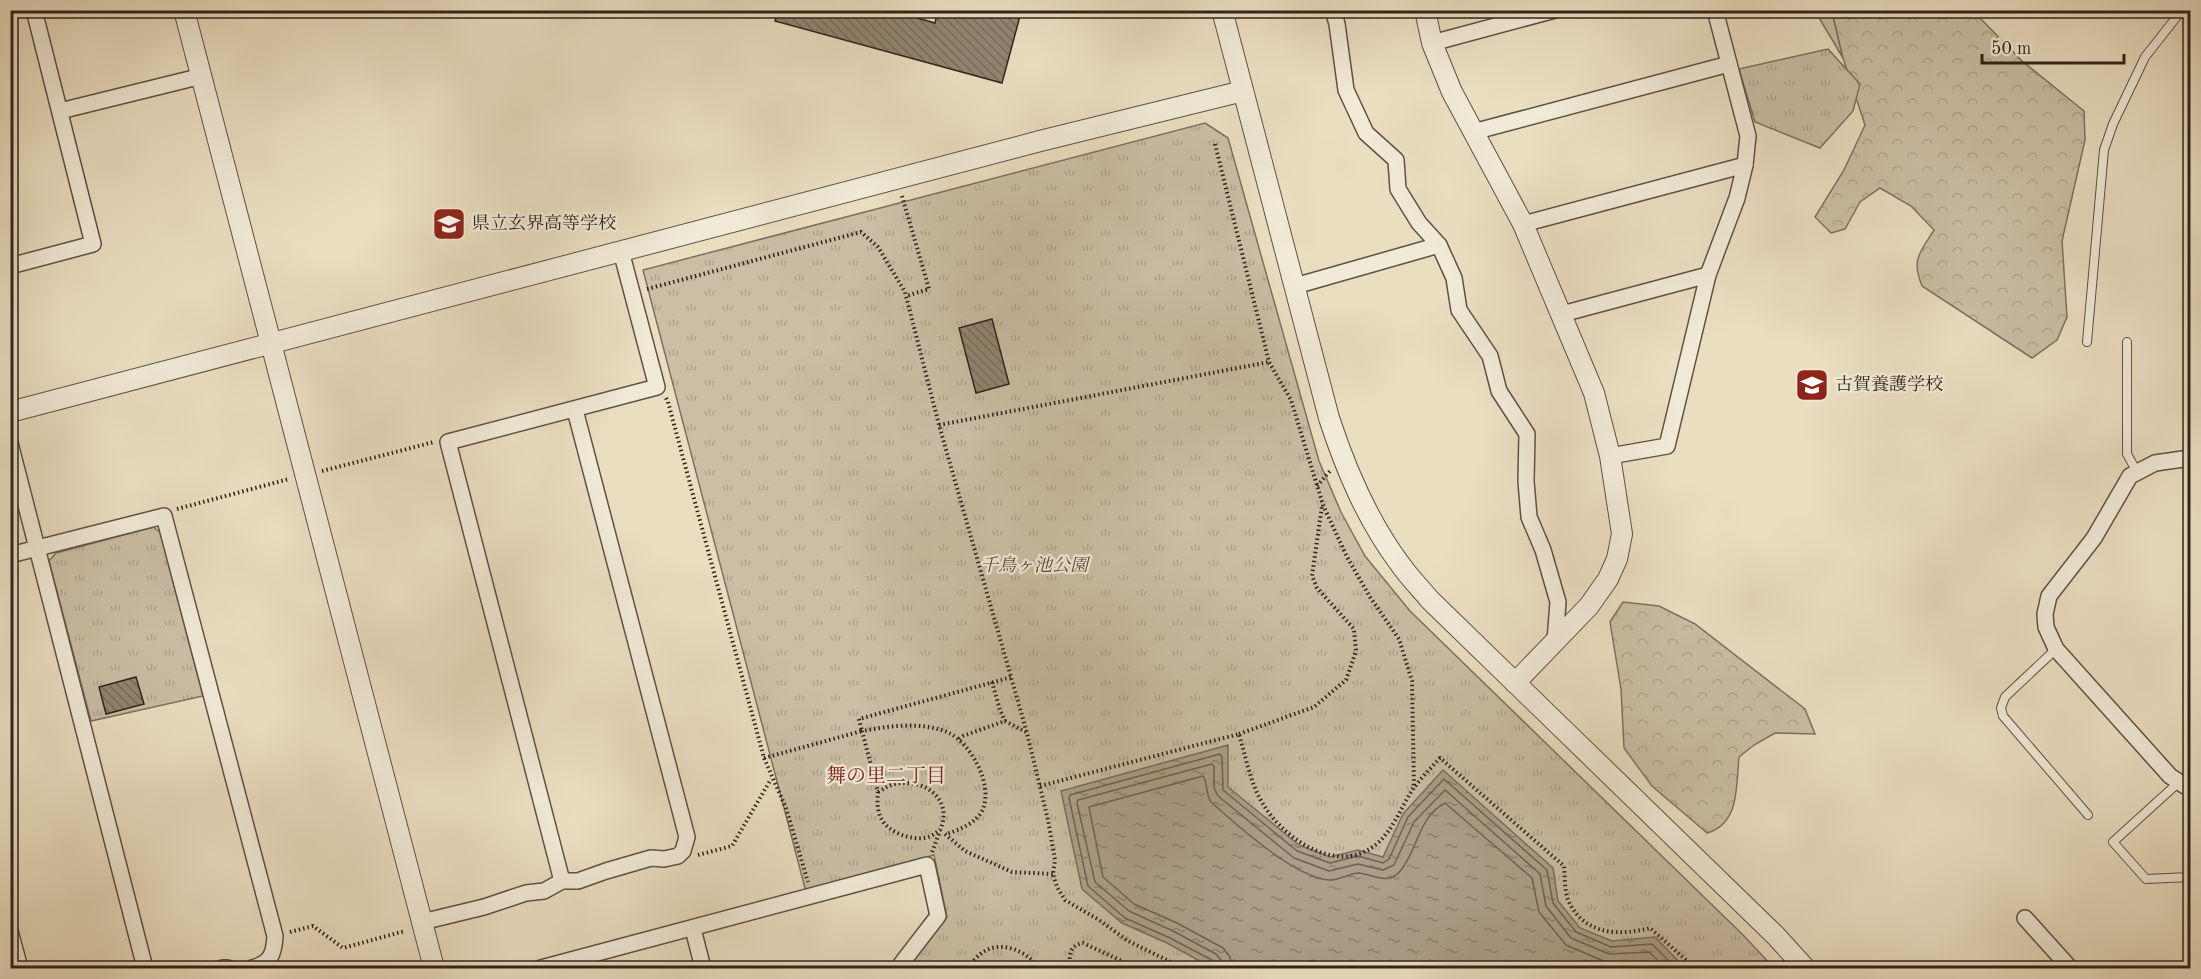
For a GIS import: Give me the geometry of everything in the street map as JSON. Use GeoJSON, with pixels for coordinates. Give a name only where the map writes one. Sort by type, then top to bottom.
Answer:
{"type":"FeatureCollection","features":[{"type":"Feature","properties":{"kind":"street"},"geometry":{"type":"LineString","coordinates":[[10,266],[93,244],[34,10]]}},
{"type":"Feature","properties":{"kind":"street"},"geometry":{"type":"LineString","coordinates":[[184,10],[434,969]]}},
{"type":"Feature","properties":{"kind":"street"},"geometry":{"type":"LineString","coordinates":[[1222,10],[1329,418],[1340,451],[1370,517],[1399,564],[1430,600],[1775,935],[1805,969]]}},
{"type":"Feature","properties":{"kind":"street"},"geometry":{"type":"LineString","coordinates":[[1333,10],[1346,90],[1366,133],[1396,160],[1398,189],[1419,223],[1439,245],[1454,278],[1459,310],[1490,356],[1499,391],[1527,434],[1526,481],[1529,517],[1543,550],[1558,602],[1555,641]]}},
{"type":"Feature","properties":{"kind":"street"},"geometry":{"type":"LineString","coordinates":[[1425,10],[1432,43],[1452,92],[1523,224],[1594,393],[1610,456],[1622,534],[1617,559],[1608,579],[1589,606],[1515,683]]}},
{"type":"Feature","properties":{"kind":"street"},"geometry":{"type":"LineString","coordinates":[[1432,43],[1555,10]]}},
{"type":"Feature","properties":{"kind":"street"},"geometry":{"type":"LineString","coordinates":[[1610,456],[1667,446],[1708,275],[1737,198],[1745,165],[1748,136],[1715,10]]}},
{"type":"Feature","properties":{"kind":"street"},"geometry":{"type":"LineString","coordinates":[[1473,132],[1730,64]]}},
{"type":"Feature","properties":{"kind":"street"},"geometry":{"type":"LineString","coordinates":[[60,111],[202,76]]}},
{"type":"Feature","properties":{"kind":"street"},"geometry":{"type":"LineString","coordinates":[[10,411],[272,344],[896,178],[1243,91]]}},
{"type":"Feature","properties":{"kind":"street"},"geometry":{"type":"LineString","coordinates":[[1523,224],[1745,165]]}},
{"type":"Feature","properties":{"kind":"street"},"geometry":{"type":"LineString","coordinates":[[1295,286],[1439,245]]}},
{"type":"Feature","properties":{"kind":"street"},"geometry":{"type":"LineString","coordinates":[[561,881],[448,442],[657,387],[621,251]]}},
{"type":"Feature","properties":{"kind":"street"},"geometry":{"type":"LineString","coordinates":[[1562,314],[1708,275]]}},
{"type":"Feature","properties":{"kind":"street"},"geometry":{"type":"LineString","coordinates":[[422,922],[484,907],[526,893],[544,891],[561,881],[578,881],[651,858],[664,859],[678,856],[683,851],[687,837],[576,410]]}},
{"type":"Feature","properties":{"kind":"street"},"geometry":{"type":"LineString","coordinates":[[10,443],[146,969]]}},
{"type":"Feature","properties":{"kind":"street"},"geometry":{"type":"LineString","coordinates":[[2185,785],[2170,776],[2056,649],[2046,627],[2045,614],[2049,596],[2094,538],[2130,476],[2155,463],[2190,458]]}},
{"type":"Feature","properties":{"kind":"street"},"geometry":{"type":"LineString","coordinates":[[10,555],[164,516],[275,936],[271,959],[252,969]]}},
{"type":"Feature","properties":{"kind":"street"},"geometry":{"type":"LineString","coordinates":[[542,969],[577,964],[693,929],[927,865],[938,916],[898,969]]}},
{"type":"Feature","properties":{"kind":"street"},"geometry":{"type":"LineString","coordinates":[[2025,918],[2070,969]]}},
{"type":"Feature","properties":{"kind":"street"},"geometry":{"type":"LineString","coordinates":[[693,929],[704,969]]}},
{"type":"Feature","properties":{"kind":"street"},"geometry":{"type":"LineString","coordinates":[[10,931],[20,969]]}},
{"type":"Feature","properties":{"kind":"street"},"geometry":{"type":"LineString","coordinates":[[222,969],[228,969]]}},
{"type":"Feature","properties":{"kind":"lane"},"geometry":{"type":"LineString","coordinates":[[2087,342],[2104,150],[2113,124],[2145,57],[2182,10]]}},
{"type":"Feature","properties":{"kind":"lane"},"geometry":{"type":"LineString","coordinates":[[2127,342],[2127,454],[2137,472]]}},
{"type":"Feature","properties":{"kind":"lane"},"geometry":{"type":"LineString","coordinates":[[2056,649],[2005,696],[2001,708],[2003,716],[2088,815]]}},
{"type":"Feature","properties":{"kind":"lane"},"geometry":{"type":"LineString","coordinates":[[2185,785],[2114,842],[2146,879],[2190,878]]}},
{"type":"Feature","properties":{"kind":"path"},"geometry":{"type":"LineString","coordinates":[[1215,144],[1269,362],[1291,400],[1323,505],[1347,557],[1398,639],[1412,681],[1414,788]]}},
{"type":"Feature","properties":{"kind":"path"},"geometry":{"type":"LineString","coordinates":[[896,178],[929,289],[906,296]]}},
{"type":"Feature","properties":{"kind":"path"},"geometry":{"type":"LineString","coordinates":[[631,293],[861,232],[878,247],[906,296],[939,425],[1028,733],[1055,860],[1053,874],[1058,887],[1065,900],[1128,941],[1183,969]]}},
{"type":"Feature","properties":{"kind":"path"},"geometry":{"type":"LineString","coordinates":[[939,425],[1269,362]]}},
{"type":"Feature","properties":{"kind":"path"},"geometry":{"type":"LineString","coordinates":[[657,387],[668,402],[764,758],[786,808],[812,897]]}},
{"type":"Feature","properties":{"kind":"path"},"geometry":{"type":"LineString","coordinates":[[164,516],[172,510],[306,475],[438,441],[448,442]]}},
{"type":"Feature","properties":{"kind":"path"},"geometry":{"type":"LineString","coordinates":[[1040,786],[1239,734],[1314,707],[1346,680],[1356,651],[1354,629],[1317,588],[1312,576],[1323,505]]}},
{"type":"Feature","properties":{"kind":"path"},"geometry":{"type":"LineString","coordinates":[[940,830],[923,838],[906,836],[892,830],[881,819],[877,802],[878,792],[859,718],[1012,677]]}},
{"type":"Feature","properties":{"kind":"path"},"geometry":{"type":"LineString","coordinates":[[992,682],[1005,721],[1028,733]]}},
{"type":"Feature","properties":{"kind":"path"},"geometry":{"type":"LineString","coordinates":[[959,739],[1005,721]]}},
{"type":"Feature","properties":{"kind":"path"},"geometry":{"type":"LineString","coordinates":[[764,758],[861,731],[888,726],[933,728],[959,739],[981,775],[985,797],[983,809],[970,824],[945,834]]}},
{"type":"Feature","properties":{"kind":"path"},"geometry":{"type":"LineString","coordinates":[[1239,734],[1252,781],[1267,811],[1286,830],[1322,853],[1344,857],[1375,846],[1414,788],[1440,758],[1564,866],[1566,893],[1570,904],[1580,917],[1593,927],[1610,933],[1636,932],[1650,928],[1695,969]]}},
{"type":"Feature","properties":{"kind":"path"},"geometry":{"type":"LineString","coordinates":[[683,851],[699,856],[732,846],[772,779]]}},
{"type":"Feature","properties":{"kind":"path"},"geometry":{"type":"LineString","coordinates":[[878,792],[892,784],[908,783],[927,788],[939,797],[944,817],[927,865]]}},
{"type":"Feature","properties":{"kind":"path"},"geometry":{"type":"LineString","coordinates":[[940,830],[965,850],[1012,872],[1053,874]]}},
{"type":"Feature","properties":{"kind":"path"},"geometry":{"type":"LineString","coordinates":[[275,936],[314,926],[343,948],[403,932],[422,922]]}},
{"type":"Feature","properties":{"kind":"path"},"geometry":{"type":"LineString","coordinates":[[1070,969],[1071,949],[1076,944],[1083,943],[1137,969]]}},
{"type":"Feature","properties":{"kind":"path"},"geometry":{"type":"LineString","coordinates":[[969,969],[981,954],[999,946],[1021,952],[1040,969]]}},
{"type":"Feature","properties":{"kind":"green space"},"geometry":{"type":"Polygon","coordinates":[[[1815,11],[1835,11],[1833,16],[1843,58],[1815,11]]]}},
{"type":"Feature","properties":{"kind":"green space"},"geometry":{"type":"Polygon","coordinates":[[[1835,11],[1973,11],[2022,61],[2084,111],[2085,140],[2062,241],[2067,317],[2057,340],[2032,358],[1922,286],[1917,262],[1934,230],[1911,206],[1880,188],[1860,202],[1845,229],[1831,233],[1815,217],[1844,170],[1865,125],[1843,58],[1833,16],[1835,11]]]}},
{"type":"Feature","properties":{"kind":"green space"},"geometry":{"type":"Polygon","coordinates":[[[1828,49],[1860,84],[1853,111],[1820,148],[1755,122],[1739,69],[1828,49]]]}},
{"type":"Feature","properties":{"kind":"green space","name":"千鳥ヶ池公園"},"geometry":{"type":"Polygon","coordinates":[[[1205,123],[1228,138],[1319,461],[1341,512],[1365,556],[1410,611],[1743,935],[1774,968],[907,968],[947,917],[934,855],[806,892],[643,270],[1205,123]]]}},
{"type":"Feature","properties":{"kind":"green space"},"geometry":{"type":"Polygon","coordinates":[[[153,527],[160,532],[203,696],[91,721],[49,561],[56,553],[153,527]]]}},
{"type":"Feature","properties":{"kind":"green space"},"geometry":{"type":"Polygon","coordinates":[[[1623,602],[1659,606],[1695,624],[1805,709],[1815,734],[1775,733],[1739,757],[1736,791],[1731,812],[1718,828],[1707,833],[1652,786],[1624,748],[1621,689],[1610,622],[1623,602]]]}},
{"type":"Feature","properties":{"kind":"water"},"geometry":{"type":"Polygon","coordinates":[[[1228,745],[1228,787],[1299,845],[1330,857],[1358,850],[1383,857],[1403,814],[1443,770],[1553,868],[1558,901],[1580,928],[1612,941],[1655,937],[1685,968],[1212,968],[1167,943],[1122,923],[1082,889],[1061,791],[1228,745]]]}},
{"type":"Feature","properties":{"kind":"building"},"geometry":{"type":"Polygon","coordinates":[[[778,10],[890,10],[935,23],[938,10],[997,10],[1020,16],[1002,83],[775,21],[778,10]]]}},
{"type":"Feature","properties":{"kind":"building"},"geometry":{"type":"Polygon","coordinates":[[[992,319],[1009,384],[976,393],[959,328],[992,319]]]}},
{"type":"Feature","properties":{"kind":"building"},"geometry":{"type":"Polygon","coordinates":[[[136,677],[144,704],[106,714],[99,687],[136,677]]]}},
{"type":"Feature","properties":{"kind":"place","name":"県立玄界高等学校"},"geometry":{"type":"Point","coordinates":[449,224]}},
{"type":"Feature","properties":{"kind":"place","name":"古賀養護学校"},"geometry":{"type":"Point","coordinates":[1812,385]}},
{"type":"Feature","properties":{"kind":"district","name":"舞の里二丁目"},"geometry":{"type":"Point","coordinates":[886,777]}}]}
